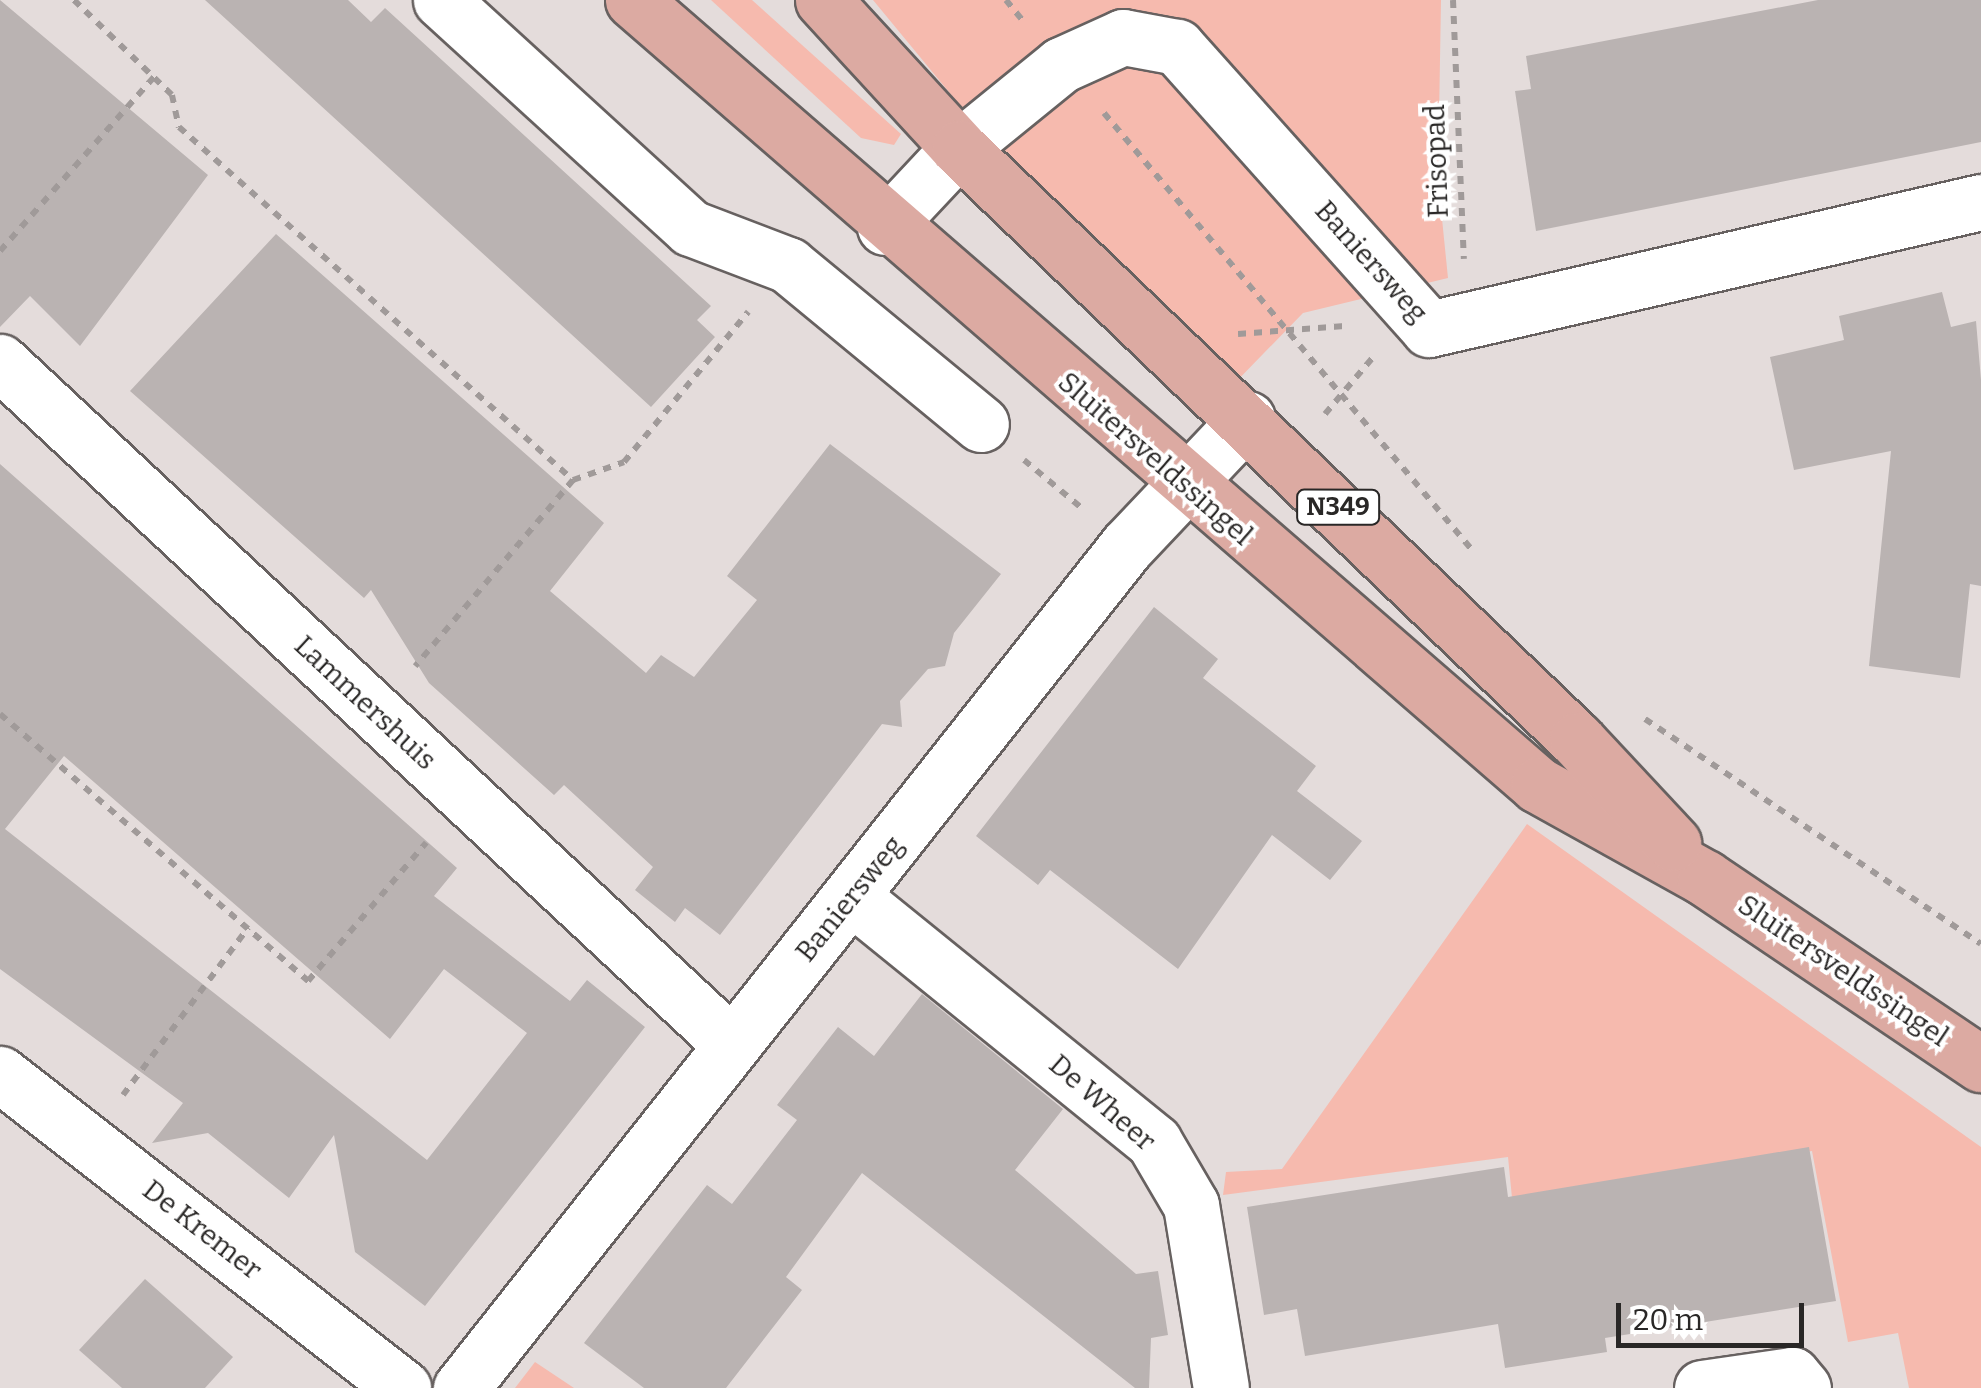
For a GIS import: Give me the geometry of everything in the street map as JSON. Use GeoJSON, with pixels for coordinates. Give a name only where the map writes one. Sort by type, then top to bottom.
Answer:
{"type":"FeatureCollection","features":[{"type":"Feature","properties":{"kind":"main road","name":"Sluitersveldssingel"},"geometry":{"type":"LineString","coordinates":[[633,0],[886,227],[1538,784],[1705,878],[1981,1064]]}},
{"type":"Feature","properties":{"kind":"main road","name":"Sluitersveldssingel"},"geometry":{"type":"LineString","coordinates":[[823,0],[959,148],[1578,740],[1705,878]]}},
{"type":"Feature","properties":{"kind":"street"},"geometry":{"type":"LineString","coordinates":[[441,0],[691,228],[788,264],[981,424]]}},
{"type":"Feature","properties":{"kind":"street","name":"Baniersweg"},"geometry":{"type":"LineString","coordinates":[[886,227],[959,148],[1061,64],[1124,37],[1177,47],[1429,329],[1981,202]]}},
{"type":"Feature","properties":{"kind":"street","name":"Lammershuis"},"geometry":{"type":"LineString","coordinates":[[0,362],[731,1044]]}},
{"type":"Feature","properties":{"kind":"street","name":"Baniersweg"},"geometry":{"type":"LineString","coordinates":[[462,1388],[1127,546],[1247,420]]}},
{"type":"Feature","properties":{"kind":"street","name":"De Wheer"},"geometry":{"type":"LineString","coordinates":[[852,898],[1154,1142],[1191,1205],[1221,1388]]}},
{"type":"Feature","properties":{"kind":"street","name":"De Kremer"},"geometry":{"type":"LineString","coordinates":[[0,1074],[403,1388]]}},
{"type":"Feature","properties":{"kind":"street"},"geometry":{"type":"LineString","coordinates":[[1702,1388],[1792,1375],[1803,1388]]}},
{"type":"Feature","properties":{"kind":"path"},"geometry":{"type":"LineString","coordinates":[[74,0],[172,95],[179,127],[574,480]]}},
{"type":"Feature","properties":{"kind":"path"},"geometry":{"type":"LineString","coordinates":[[1006,0],[1488,569]]}},
{"type":"Feature","properties":{"kind":"path","name":"Frisopad"},"geometry":{"type":"LineString","coordinates":[[1453,0],[1466,321]]}},
{"type":"Feature","properties":{"kind":"path"},"geometry":{"type":"LineString","coordinates":[[0,252],[155,76]]}},
{"type":"Feature","properties":{"kind":"path"},"geometry":{"type":"LineString","coordinates":[[375,712],[574,480],[624,462],[788,264]]}},
{"type":"Feature","properties":{"kind":"path"},"geometry":{"type":"LineString","coordinates":[[981,424],[1127,546]]}},
{"type":"Feature","properties":{"kind":"path"},"geometry":{"type":"LineString","coordinates":[[1630,709],[1981,944]]}},
{"type":"Feature","properties":{"kind":"path"},"geometry":{"type":"LineString","coordinates":[[0,714],[308,981],[465,796]]}},
{"type":"Feature","properties":{"kind":"path"},"geometry":{"type":"LineString","coordinates":[[88,1141],[248,928]]}},
{"type":"Feature","properties":{"kind":"shaded area"},"geometry":{"type":"Polygon","coordinates":[[[711,0],[752,0],[901,134],[894,145],[861,138],[711,0]]]}},
{"type":"Feature","properties":{"kind":"shaded area"},"geometry":{"type":"Polygon","coordinates":[[[873,0],[1441,0],[1438,179],[1448,278],[1303,313],[1229,389],[1075,245],[873,0]]]}},
{"type":"Feature","properties":{"kind":"shaded area"},"geometry":{"type":"Polygon","coordinates":[[[1527,824],[1981,1147],[1981,1388],[1909,1388],[1898,1333],[1848,1342],[1812,1151],[1512,1198],[1508,1157],[1223,1195],[1226,1172],[1282,1169],[1527,824]]]}},
{"type":"Feature","properties":{"kind":"shaded area"},"geometry":{"type":"Polygon","coordinates":[[[535,1362],[574,1388],[515,1388],[535,1362]]]}},
{"type":"Feature","properties":{"kind":"building"},"geometry":{"type":"Polygon","coordinates":[[[0,0],[208,175],[80,346],[30,296],[0,327],[0,0]]]}},
{"type":"Feature","properties":{"kind":"building"},"geometry":{"type":"Polygon","coordinates":[[[205,0],[348,0],[371,22],[385,8],[711,306],[697,320],[715,337],[651,407],[205,0]]]}},
{"type":"Feature","properties":{"kind":"building"},"geometry":{"type":"Polygon","coordinates":[[[1818,0],[1981,0],[1981,142],[1536,231],[1515,91],[1531,89],[1526,56],[1818,0]]]}},
{"type":"Feature","properties":{"kind":"building"},"geometry":{"type":"Polygon","coordinates":[[[276,234],[604,523],[550,591],[646,673],[661,655],[694,677],[757,600],[727,576],[830,444],[1001,574],[954,633],[945,666],[928,669],[900,701],[902,727],[882,724],[720,935],[685,908],[675,922],[635,890],[653,867],[564,785],[554,795],[429,683],[371,590],[364,598],[130,391],[276,234]]]}},
{"type":"Feature","properties":{"kind":"building"},"geometry":{"type":"Polygon","coordinates":[[[1942,292],[1951,327],[1976,321],[1981,380],[1981,586],[1970,584],[1960,678],[1869,666],[1891,451],[1794,470],[1770,357],[1844,340],[1839,316],[1942,292]]]}},
{"type":"Feature","properties":{"kind":"building"},"geometry":{"type":"Polygon","coordinates":[[[0,464],[457,868],[434,896],[570,1001],[587,980],[645,1027],[425,1306],[355,1252],[334,1135],[289,1198],[208,1133],[152,1143],[183,1103],[0,969],[0,464]],[[64,756],[5,829],[427,1160],[527,1033],[444,969],[390,1039],[64,756]]]}},
{"type":"Feature","properties":{"kind":"building"},"geometry":{"type":"Polygon","coordinates":[[[1154,607],[1218,659],[1203,678],[1316,766],[1297,791],[1362,841],[1330,880],[1272,835],[1178,969],[1050,870],[1038,885],[976,836],[1154,607]]]}},
{"type":"Feature","properties":{"kind":"building"},"geometry":{"type":"Polygon","coordinates":[[[922,994],[1063,1109],[1015,1170],[1136,1274],[1158,1271],[1168,1335],[1151,1338],[1149,1388],[1135,1388],[862,1173],[786,1277],[802,1290],[726,1388],[644,1388],[584,1343],[707,1185],[732,1204],[797,1120],[777,1105],[838,1027],[874,1056],[922,994]]]}},
{"type":"Feature","properties":{"kind":"building"},"geometry":{"type":"Polygon","coordinates":[[[1809,1147],[1836,1301],[1605,1338],[1607,1352],[1505,1368],[1498,1324],[1305,1356],[1297,1309],[1264,1315],[1247,1207],[1504,1167],[1508,1197],[1809,1147]]]}},
{"type":"Feature","properties":{"kind":"building"},"geometry":{"type":"Polygon","coordinates":[[[145,1279],[233,1357],[205,1388],[122,1388],[79,1350],[145,1279]]]}}]}
